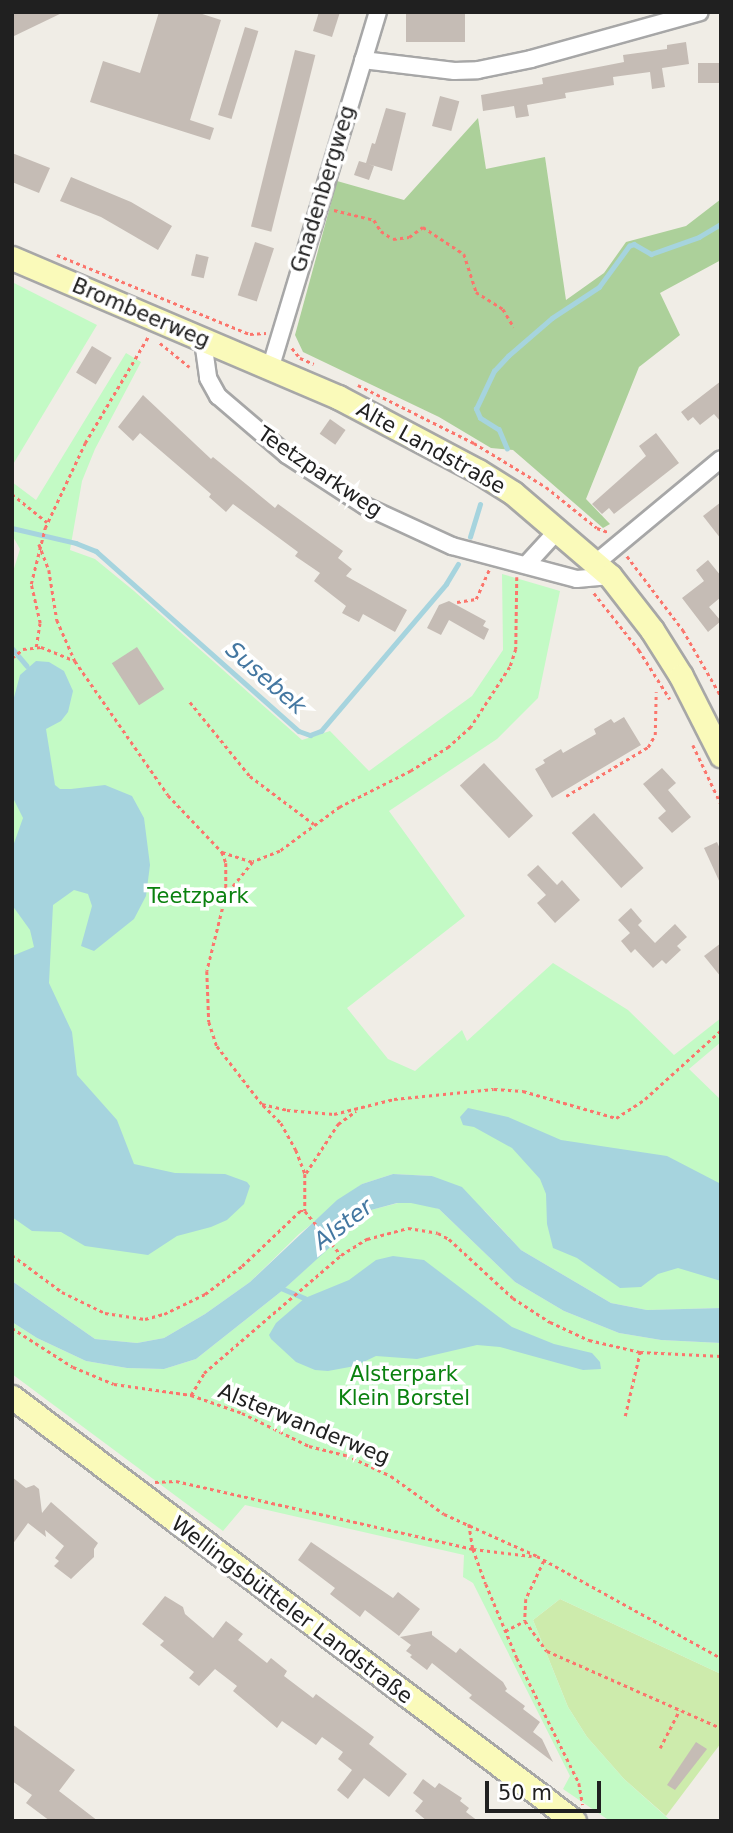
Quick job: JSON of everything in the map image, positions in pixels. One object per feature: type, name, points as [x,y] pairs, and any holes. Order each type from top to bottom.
[{"type":"main road","name":"Brombeerweg","points":[[12,258],[156,318],[203,341],[271,366]]},
{"type":"main road","name":"Alte Landstraße","points":[[271,366],[396,425],[478,471],[513,493],[558,530],[652,630],[681,676],[721,755]]},
{"type":"main road","name":"Wellingsbütteler Landstraße","points":[[12,1397],[138,1494],[579,1814]]},
{"type":"street","name":"Gnadenbergweg","points":[[271,366],[378,12]]},
{"type":"street","points":[[363,60],[454,71],[478,70],[531,59],[700,12]]},
{"type":"street","name":"Teetzparkweg","points":[[203,341],[208,379],[218,397],[257,431],[365,506],[452,546],[577,579],[600,576]]},
{"type":"street","points":[[600,576],[721,460]]},
{"type":"street","points":[[521,565],[558,530]]},
{"type":"path","points":[[320,200],[333,210],[374,220],[381,231],[393,239],[409,237],[423,227],[464,254],[476,292],[503,309],[514,327]]},
{"type":"path","points":[[55,254],[156,318],[250,334],[271,334]]},
{"type":"path","points":[[137,332],[156,318]]},
{"type":"path","points":[[36,647],[40,622],[31,584],[47,522],[68,484],[85,443],[156,318]]},
{"type":"path","points":[[160,343],[208,379]]},
{"type":"path","points":[[12,494],[47,522]]},
{"type":"path","points":[[554,505],[560,497]]},
{"type":"path","points":[[24,516],[32,512]]},
{"type":"path","points":[[40,544],[49,570],[57,620],[75,661],[168,795],[222,852],[226,863],[226,895],[207,971],[209,1022],[226,1062],[281,1123],[305,1174],[305,1211],[341,1255]]},
{"type":"path","points":[[624,551],[683,630],[721,696]]},
{"type":"path","points":[[457,602],[476,599],[492,557]]},
{"type":"path","points":[[226,895],[253,862],[280,851],[340,807],[411,771],[449,747],[471,727],[510,667],[516,649],[521,565]]},
{"type":"path","points":[[600,576],[639,650],[674,707]]},
{"type":"path","points":[[12,658],[23,649],[36,647],[49,649],[75,661]]},
{"type":"path","points":[[566,796],[648,747],[655,734],[656,692]]},
{"type":"path","points":[[190,702],[250,776],[314,824]]},
{"type":"path","points":[[690,739],[721,804]]},
{"type":"path","points":[[222,852],[253,862]]},
{"type":"path","points":[[262,1104],[308,1113],[334,1114],[408,1097],[494,1089],[523,1091],[616,1118],[645,1099],[721,1030]]},
{"type":"path","points":[[305,1174],[338,1124],[359,1109]]},
{"type":"path","points":[[12,1255],[62,1292],[105,1312],[145,1319],[172,1311],[205,1294],[242,1266],[300,1211],[305,1211]]},
{"type":"path","points":[[191,1395],[204,1373],[341,1255],[367,1239],[408,1228],[438,1233],[464,1250],[513,1298],[532,1312],[589,1340],[640,1352],[721,1356]]},
{"type":"path","name":"Alsterwanderweg","points":[[12,1328],[73,1367],[114,1384],[191,1395],[242,1413],[309,1446],[346,1455],[391,1476],[444,1514],[537,1556],[721,1658]]},
{"type":"path","points":[[625,1416],[640,1352]]},
{"type":"path","points":[[138,1494],[156,1481],[176,1481],[473,1549],[537,1556]]},
{"type":"path","points":[[469,1524],[473,1549],[505,1631],[579,1783],[579,1814]]},
{"type":"path","points":[[544,1562],[526,1599],[526,1621],[547,1651],[721,1728]]},
{"type":"path","points":[[505,1631],[526,1621]]},
{"type":"path","points":[[660,1748],[678,1711]]},
{"type":"green space","points":[[478,118],[486,169],[545,157],[566,300],[604,273],[626,242],[686,226],[721,199],[721,260],[660,293],[680,335],[639,367],[586,499],[610,524],[603,528],[513,450],[491,448],[439,417],[303,352],[295,335],[337,181],[404,200]]},
{"type":"green space","points":[[12,282],[97,325],[12,466]]},
{"type":"green space","name":"Teetzpark","points":[[126,353],[141,362],[95,449],[82,481],[70,550],[95,559],[302,740],[330,731],[369,771],[472,696],[503,650],[502,574],[560,591],[538,698],[497,739],[389,811],[465,916],[347,1008],[388,1059],[415,1071],[462,1030],[467,1041],[553,963],[628,1010],[674,1055],[721,1018],[721,1042],[689,1069],[721,1100],[721,1308],[647,1310],[611,1303],[521,1250],[485,1211],[432,1176],[393,1174],[362,1184],[299,1234],[250,1282],[205,1314],[164,1338],[137,1343],[95,1339],[12,1281],[12,575],[20,549],[12,535],[12,482],[36,500]]},
{"type":"green space","name":"Alsterpark Klein Borstel","points":[[398,1203],[421,1203],[439,1209],[515,1282],[564,1311],[619,1333],[661,1340],[721,1343],[721,1674],[560,1599],[533,1620],[568,1707],[587,1737],[624,1779],[671,1821],[610,1821],[563,1789],[570,1776],[473,1583],[463,1577],[464,1555],[245,1505],[223,1531],[12,1374],[12,1322],[37,1338],[86,1361],[127,1368],[164,1369],[196,1359],[283,1290],[359,1219],[371,1210]]},
{"type":"green space","points":[[560,1599],[721,1674],[721,1743],[666,1816],[624,1779],[587,1737],[568,1707],[533,1620]]},
{"type":"water","points":[[36,661],[49,662],[64,671],[73,691],[68,712],[61,721],[46,729],[55,785],[60,789],[71,789],[105,785],[132,796],[144,818],[150,865],[146,896],[134,919],[94,951],[81,946],[92,906],[88,894],[74,890],[53,905],[49,983],[72,1032],[77,1075],[117,1120],[134,1164],[175,1173],[225,1174],[247,1182],[250,1186],[244,1204],[227,1220],[177,1236],[148,1255],[85,1246],[61,1232],[32,1231],[12,1217],[12,956],[34,947],[30,930],[12,905],[12,849],[23,818],[12,796],[12,705],[20,675]]},
{"type":"water","points":[[468,1108],[508,1117],[561,1140],[667,1156],[721,1184],[721,1281],[678,1268],[658,1274],[641,1287],[620,1288],[577,1258],[553,1248],[547,1224],[546,1194],[540,1179],[512,1148],[474,1127],[463,1125],[460,1117]]},
{"type":"water","name":"Alster","points":[[393,1174],[432,1176],[462,1187],[521,1250],[611,1303],[647,1310],[721,1308],[721,1343],[661,1340],[619,1333],[564,1311],[515,1282],[439,1209],[411,1203],[397,1203],[371,1210],[283,1290],[196,1359],[164,1369],[127,1368],[86,1361],[37,1338],[12,1322],[12,1281],[95,1339],[137,1343],[164,1338],[205,1314],[250,1282],[337,1200],[362,1184]]},
{"type":"water","points":[[393,1256],[424,1260],[512,1327],[554,1344],[592,1353],[600,1362],[601,1369],[583,1370],[500,1347],[477,1345],[417,1359],[376,1356],[355,1366],[328,1371],[315,1370],[296,1362],[271,1339],[269,1335],[276,1323],[305,1298],[349,1280],[376,1260]]},
{"type":"building","points":[[12,12],[64,12],[12,37]]},
{"type":"building","points":[[159,12],[196,12],[221,20],[190,120],[214,128],[210,140],[90,102],[103,61],[140,73]]},
{"type":"building","points":[[319,12],[340,12],[332,37],[313,31]]},
{"type":"building","points":[[406,12],[465,12],[465,42],[406,42]]},
{"type":"building","points":[[245,27],[258,31],[231,119],[218,115]]},
{"type":"building","points":[[686,42],[689,64],[662,68],[665,87],[652,89],[650,72],[613,77],[614,85],[565,93],[566,98],[527,105],[529,116],[516,118],[514,106],[483,111],[481,95],[543,84],[542,78],[624,62],[623,55],[667,49],[667,45]]},
{"type":"building","points":[[295,50],[315,55],[271,232],[251,227]]},
{"type":"building","points":[[698,63],[721,63],[721,83],[698,83]]},
{"type":"building","points":[[440,96],[459,101],[451,131],[432,126]]},
{"type":"building","points":[[386,108],[406,113],[392,171],[368,164],[374,166],[369,180],[354,175],[359,161],[366,163]]},
{"type":"building","points":[[12,153],[50,168],[39,193],[12,182]]},
{"type":"building","points":[[71,177],[131,202],[172,226],[158,250],[101,217],[60,201]]},
{"type":"building","points":[[255,242],[274,248],[257,301],[238,295]]},
{"type":"building","points":[[196,254],[209,257],[204,278],[191,275]]},
{"type":"building","points":[[92,346],[112,358],[96,384],[76,373]]},
{"type":"building","points":[[721,381],[721,422],[714,414],[700,425],[693,417],[688,421],[681,412]]},
{"type":"building","points":[[143,395],[211,459],[213,457],[275,508],[278,504],[343,551],[338,558],[352,569],[346,576],[407,610],[395,632],[363,614],[359,622],[342,613],[346,606],[314,581],[320,573],[295,556],[298,552],[233,504],[226,512],[209,497],[211,494],[140,433],[133,441],[118,427]]},
{"type":"building","points":[[330,419],[346,430],[335,445],[320,434]]},
{"type":"building","points":[[656,433],[679,463],[614,514],[609,508],[602,514],[592,504],[646,456],[639,446]]},
{"type":"building","points":[[721,502],[721,539],[703,516]]},
{"type":"building","points":[[708,560],[721,576],[721,597],[709,607],[721,621],[708,632],[682,598],[704,581],[696,570]]},
{"type":"building","points":[[449,601],[486,621],[483,626],[489,629],[484,640],[449,620],[441,635],[427,628],[439,605]]},
{"type":"building","points":[[137,647],[164,689],[139,705],[112,663]]},
{"type":"building","points":[[624,717],[641,745],[552,798],[535,769],[545,763],[543,760],[561,749],[563,753],[596,734],[594,729],[611,719],[614,723]]},
{"type":"building","points":[[484,763],[533,816],[509,838],[460,786]]},
{"type":"building","points":[[662,768],[676,783],[668,790],[691,817],[672,833],[658,818],[666,811],[643,784]]},
{"type":"building","points":[[594,813],[644,868],[621,888],[572,833]]},
{"type":"building","points":[[717,842],[721,851],[721,885],[704,848]]},
{"type":"building","points":[[538,865],[557,885],[562,880],[580,900],[555,923],[537,903],[546,895],[527,875]]},
{"type":"building","points":[[631,908],[642,921],[638,925],[655,943],[675,924],[687,937],[677,946],[681,950],[666,964],[662,960],[653,968],[635,949],[631,953],[621,941],[630,933],[618,920]]},
{"type":"building","points":[[721,943],[721,977],[704,956]]},
{"type":"building","points":[[12,1477],[26,1488],[34,1485],[39,1489],[42,1513],[51,1502],[98,1543],[94,1549],[94,1557],[71,1579],[54,1566],[59,1561],[55,1558],[64,1546],[45,1530],[46,1537],[28,1523],[12,1545]]},
{"type":"building","points":[[311,1542],[393,1598],[398,1592],[420,1609],[399,1636],[365,1610],[360,1617],[330,1594],[335,1588],[298,1560]]},
{"type":"building","points":[[165,1596],[183,1607],[185,1614],[213,1638],[226,1621],[243,1634],[238,1640],[267,1663],[271,1658],[287,1671],[284,1676],[313,1698],[316,1694],[374,1737],[369,1744],[407,1774],[389,1797],[364,1778],[348,1799],[337,1790],[352,1770],[338,1759],[343,1752],[322,1737],[316,1745],[282,1721],[277,1728],[233,1691],[237,1686],[215,1669],[199,1686],[189,1678],[194,1672],[160,1645],[164,1641],[142,1624]]},
{"type":"building","points":[[432,1631],[432,1635],[456,1653],[460,1648],[503,1682],[507,1689],[505,1691],[540,1722],[533,1732],[542,1739],[553,1762],[469,1698],[472,1695],[432,1663],[427,1670],[410,1657],[412,1655],[406,1651],[411,1645],[400,1637]]},
{"type":"building","points":[[12,1724],[75,1770],[59,1791],[98,1821],[50,1821],[26,1803],[32,1795],[12,1781]]},
{"type":"building","points":[[696,1742],[707,1749],[675,1790],[667,1785]]},
{"type":"building","points":[[423,1779],[435,1788],[439,1783],[462,1798],[460,1801],[469,1808],[466,1812],[478,1821],[427,1821],[415,1811],[423,1801],[413,1793]]},
{"type":"waterway","name":"Susebek","points":[[507,449],[499,430],[480,418],[476,409],[494,371],[508,356],[552,318],[599,287],[629,246],[634,244],[651,254],[699,237],[721,224]]},
{"type":"waterway","name":"Susebek","points":[[470,537],[480,504]]},
{"type":"waterway","name":"Susebek","points":[[12,528],[76,543],[96,551],[299,731],[310,735],[321,731],[446,584],[458,564]]},
{"type":"waterway","points":[[12,648],[27,666]]},
{"type":"waterway","points":[[281,1288],[305,1298]]}]
